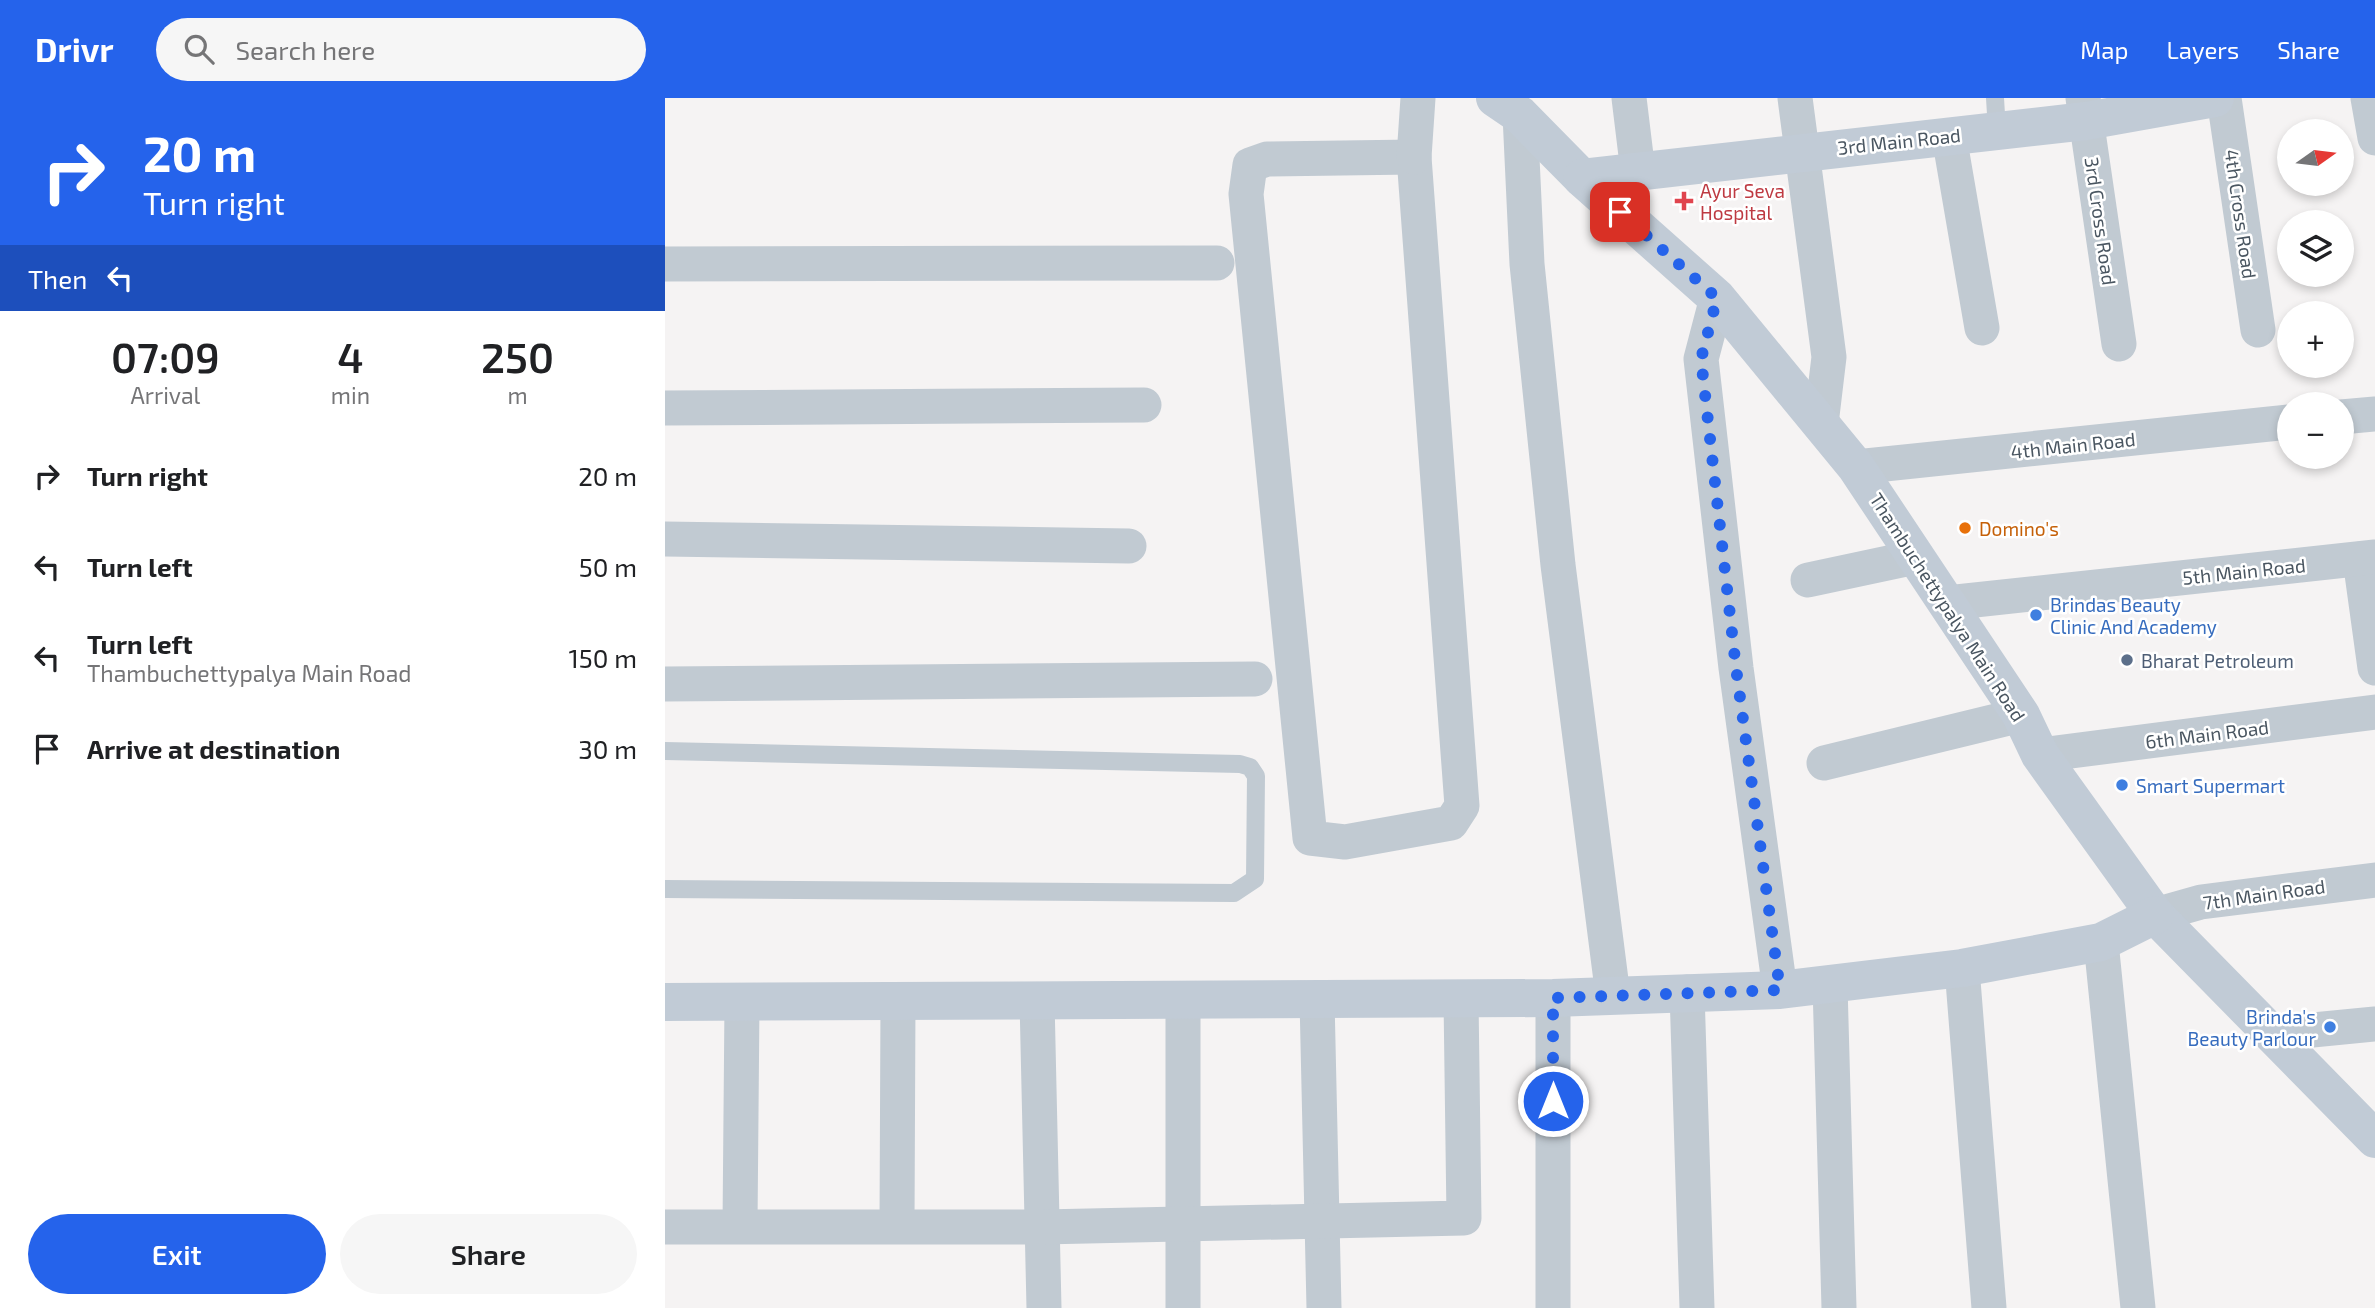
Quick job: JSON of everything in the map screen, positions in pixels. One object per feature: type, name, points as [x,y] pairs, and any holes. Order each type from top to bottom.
[{"type":"street","points":[[1415,157],[1267,159],[1250,165],[1246,194],[1310,838],[1345,842],[1451,823],[1462,806],[1415,157],[1417,98]]},
{"type":"street","points":[[1629,98],[1638,172]]},
{"type":"street","points":[[1794,98],[1829,357],[1821,424]]},
{"type":"street","name":"3rd Main Road","points":[[1582,178],[1949,136],[1996,114],[2215,98]]},
{"type":"street","name":"4th Cross Road","points":[[2224,98],[2258,330]]},
{"type":"street","points":[[2368,98],[2375,138]]},
{"type":"street","points":[[1507,107],[1527,264],[1557,565],[1613,996]]},
{"type":"street","name":"Thambuchettypalya Main Road","points":[[1507,107],[1717,298],[1856,467],[2021,715],[2039,755],[2155,915],[2375,1139]]},
{"type":"street","name":"3rd Cross Road","points":[[2085,109],[2119,344]]},
{"type":"street","points":[[1949,136],[1982,328]]},
{"type":"street","points":[[665,264],[1217,263]]},
{"type":"street","points":[[1717,298],[1701,359],[1736,668],[1780,990]]},
{"type":"street","points":[[665,408],[1145,405]]},
{"type":"street","points":[[2354,416],[2375,414]]},
{"type":"street","name":"4th Main Road","points":[[1856,467],[2277,423]]},
{"type":"street","points":[[665,540],[1129,546]]},
{"type":"street","points":[[1808,580],[1916,557]]},
{"type":"street","points":[[2367,558],[2375,668]]},
{"type":"street","name":"5th Main Road","points":[[1947,603],[2367,558]]},
{"type":"street","points":[[665,684],[1255,679]]},
{"type":"street","name":"6th Main Road","points":[[2039,755],[2375,712]]},
{"type":"street","points":[[1824,763],[2021,715]]},
{"type":"street","name":"7th Main Road","points":[[2155,915],[2201,902],[2375,880]]},
{"type":"street","points":[[665,1002],[1461,999],[1780,990],[1962,968],[2101,942],[2155,915]]},
{"type":"street","points":[[2101,942],[2138,1308]]},
{"type":"street","points":[[1962,968],[1989,1308]]},
{"type":"street","points":[[1830,985],[1839,1308]]},
{"type":"street","points":[[1687,992],[1697,1308]]},
{"type":"street","points":[[1553,998],[1553,1308]]},
{"type":"street","points":[[1183,999],[1183,1308]]},
{"type":"street","points":[[1317,999],[1324,1308]]},
{"type":"street","points":[[665,1227],[1042,1227],[1464,1218],[1461,999]]},
{"type":"street","points":[[1037,1000],[1044,1308]]},
{"type":"street","points":[[897,1225],[898,1001]]},
{"type":"street","points":[[740,1226],[742,1002]]},
{"type":"street","points":[[2272,1034],[2375,1024]]},
{"type":"lane","points":[[665,751],[1240,764],[1250,767],[1256,776],[1255,879],[1234,892],[665,889]]},
{"type":"place","name":"Ayur Seva Hospital","points":[[1684,201]]},
{"type":"place","name":"Domino's","points":[[1965,528]]},
{"type":"place","name":"Brindas Beauty Clinic And Academy","points":[[2036,615]]},
{"type":"place","name":"Bharat Petroleum","points":[[2127,660]]},
{"type":"place","name":"Smart Supermart","points":[[2122,785]]},
{"type":"place","name":"Brinda's Beauty Parlour","points":[[2330,1027]]},
{"type":"route","points":[[1553,1101],[1553,998],[1780,990],[1736,668],[1701,359],[1717,298],[1620,212]]}]
